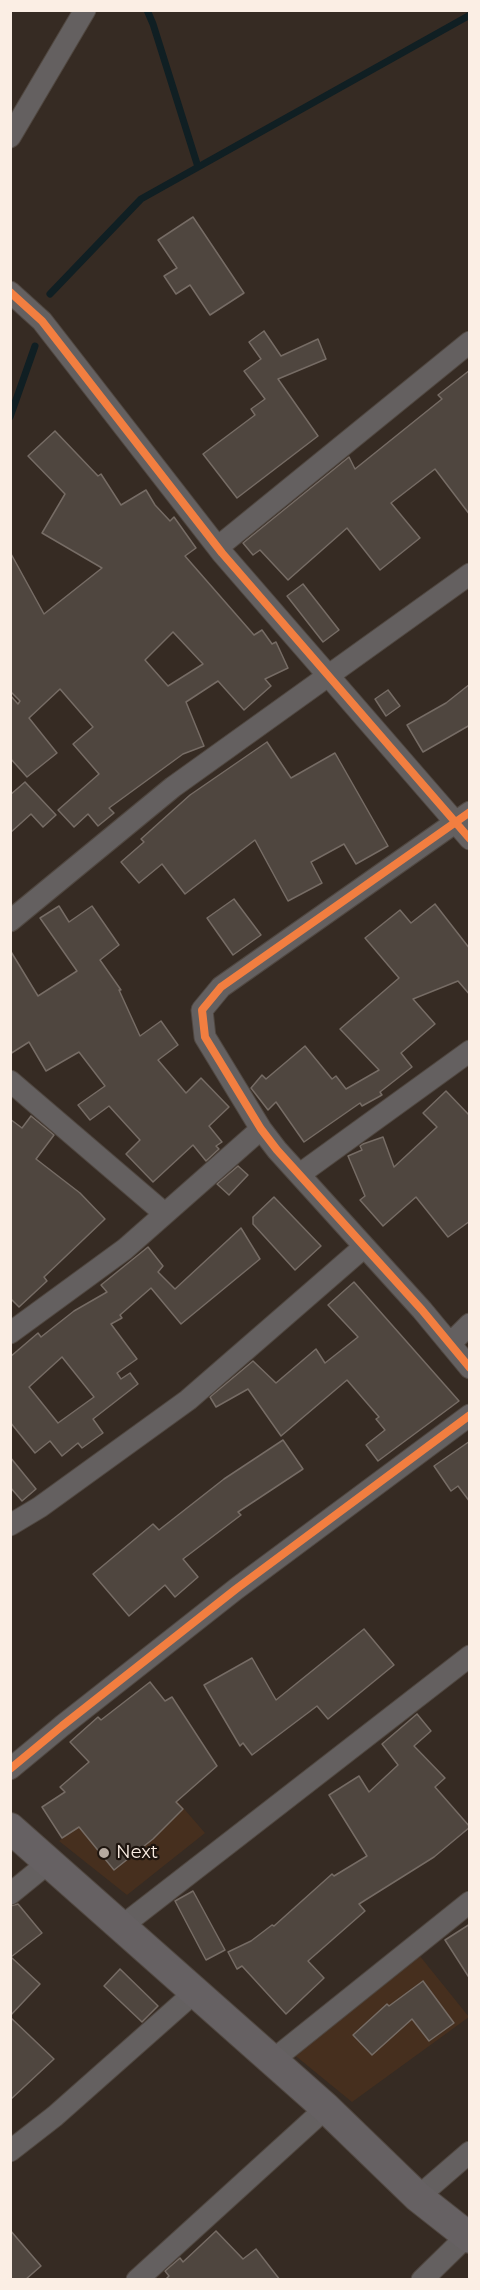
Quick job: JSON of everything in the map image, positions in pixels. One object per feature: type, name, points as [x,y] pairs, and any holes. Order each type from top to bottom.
[{"type":"main road","points":[[10,1828],[273,2060],[418,2197],[469,2237]]},
{"type":"street","points":[[10,137],[86,10]]},
{"type":"street","points":[[10,292],[42,321],[218,547],[329,677],[465,825],[221,987],[202,1010],[205,1037],[261,1129],[422,1310],[470,1368]]},
{"type":"street","points":[[218,547],[470,342]]},
{"type":"street","points":[[10,921],[173,787],[470,574]]},
{"type":"street","points":[[300,1174],[470,1051]]},
{"type":"street","points":[[11,1082],[164,1212]]},
{"type":"street","points":[[10,1334],[125,1249],[164,1212],[261,1129]]},
{"type":"street","points":[[10,1525],[40,1507],[188,1400],[364,1247]]},
{"type":"street","points":[[450,1344],[470,1324]]},
{"type":"street","points":[[10,1769],[236,1589],[470,1415]]},
{"type":"street","points":[[122,1926],[470,1656]]},
{"type":"street","points":[[10,1894],[48,1863]]},
{"type":"street","points":[[273,2060],[470,1902]]},
{"type":"street","points":[[10,2151],[63,2109],[195,1992]]},
{"type":"street","points":[[137,2280],[326,2108]]},
{"type":"street","points":[[418,2197],[470,2152]]},
{"type":"street","points":[[422,2280],[469,2237]]},
{"type":"shaded area","points":[[146,1765],[205,1833],[127,1895],[59,1841]]},
{"type":"shaded area","points":[[415,1950],[469,2017],[352,2102],[292,2053]]},
{"type":"building","points":[[193,217],[244,293],[210,315],[190,285],[176,294],[164,276],[177,268],[158,240]]},
{"type":"building","points":[[264,331],[281,356],[318,339],[326,359],[278,379],[318,436],[237,498],[203,454],[255,415],[251,409],[265,399],[244,371],[261,359],[249,342]]},
{"type":"building","points":[[470,370],[470,515],[435,469],[391,503],[420,538],[380,570],[347,528],[288,580],[260,550],[253,555],[243,543],[349,457],[355,469],[442,399],[438,395]]},
{"type":"building","points":[[55,431],[98,476],[101,474],[121,505],[146,490],[155,505],[170,521],[174,517],[196,548],[185,556],[254,635],[262,630],[272,644],[276,642],[288,668],[265,679],[271,686],[244,710],[218,681],[186,702],[204,746],[183,754],[109,808],[114,813],[98,826],[88,814],[74,827],[58,810],[99,774],[73,744],[93,727],[60,689],[29,718],[57,753],[27,777],[10,758],[10,695],[18,704],[20,701],[10,691],[10,552],[44,614],[102,568],[42,533],[65,494],[28,456]],"holes":[[[173,632],[203,664],[168,686],[145,660]]]},
{"type":"building","points":[[303,584],[339,630],[323,642],[287,596]]},
{"type":"building","points":[[470,684],[470,725],[423,752],[407,725],[446,703]]},
{"type":"building","points":[[388,690],[400,706],[386,716],[375,699]]},
{"type":"building","points":[[267,742],[291,778],[335,753],[388,846],[356,864],[344,844],[311,862],[322,883],[288,901],[255,840],[185,894],[162,864],[139,883],[121,862],[144,842],[141,839],[190,795]]},
{"type":"building","points":[[25,782],[56,815],[43,827],[31,814],[10,833],[10,795]]},
{"type":"building","points":[[234,899],[261,935],[233,955],[207,918]]},
{"type":"building","points":[[435,904],[470,949],[470,995],[458,981],[413,999],[435,1024],[401,1053],[412,1067],[380,1092],[382,1095],[362,1106],[360,1103],[304,1142],[276,1102],[268,1110],[251,1088],[262,1075],[266,1079],[305,1046],[332,1079],[336,1076],[346,1089],[379,1070],[340,1029],[399,978],[365,938],[400,910],[411,923]]},
{"type":"building","points":[[59,906],[69,922],[92,906],[119,945],[100,960],[121,990],[119,990],[140,1036],[161,1021],[178,1045],[158,1060],[186,1093],[201,1078],[229,1107],[209,1126],[222,1142],[216,1146],[219,1149],[206,1161],[193,1145],[153,1182],[126,1154],[140,1140],[109,1106],[90,1120],[78,1105],[105,1086],[79,1052],[46,1071],[29,1042],[10,1054],[10,950],[38,996],[77,971],[40,918]]},
{"type":"building","points":[[446,1091],[470,1116],[470,1221],[448,1237],[416,1197],[383,1226],[360,1200],[365,1196],[348,1156],[362,1150],[360,1146],[363,1144],[383,1137],[394,1167],[437,1127],[423,1113]]},
{"type":"building","points":[[31,1116],[54,1135],[36,1159],[80,1193],[105,1219],[44,1277],[47,1281],[19,1307],[10,1298],[10,1119],[22,1128]]},
{"type":"building","points":[[238,1166],[248,1175],[229,1195],[217,1184]]},
{"type":"building","points":[[274,1197],[321,1246],[295,1270],[253,1224],[253,1217]]},
{"type":"building","points":[[241,1228],[260,1259],[181,1324],[151,1288],[120,1315],[122,1318],[111,1324],[137,1359],[117,1373],[121,1379],[130,1373],[138,1384],[93,1419],[103,1433],[82,1448],[78,1443],[62,1456],[50,1441],[35,1453],[10,1422],[10,1357],[38,1333],[41,1337],[74,1311],[107,1292],[101,1285],[148,1247],[163,1266],[158,1272],[175,1289]],"holes":[[[62,1357],[94,1397],[58,1423],[29,1387]]]},
{"type":"building","points":[[354,1282],[459,1401],[378,1461],[366,1445],[385,1430],[376,1419],[379,1417],[347,1380],[281,1436],[248,1389],[216,1407],[210,1397],[253,1361],[276,1383],[316,1349],[325,1363],[358,1337],[328,1305]]},
{"type":"building","points":[[283,1440],[303,1469],[238,1512],[241,1515],[183,1559],[198,1577],[175,1597],[165,1585],[129,1616],[93,1574],[153,1524],[159,1530],[224,1479]]},
{"type":"building","points":[[470,1441],[470,1502],[458,1486],[451,1491],[434,1466]]},
{"type":"building","points":[[10,1457],[36,1489],[22,1501],[10,1487]]},
{"type":"building","points":[[364,1629],[394,1665],[328,1719],[317,1706],[252,1755],[243,1743],[240,1746],[204,1685],[252,1658],[276,1700]]},
{"type":"building","points":[[150,1682],[165,1701],[172,1697],[217,1766],[176,1802],[183,1809],[153,1839],[114,1870],[79,1827],[62,1838],[42,1807],[65,1792],[60,1787],[89,1762],[70,1742],[98,1717],[101,1720]]},
{"type":"building","points":[[417,1714],[431,1731],[414,1746],[445,1778],[435,1787],[470,1827],[434,1857],[359,1904],[365,1911],[308,1961],[324,1978],[286,2014],[242,1966],[237,1969],[228,1952],[251,1941],[272,1925],[274,1926],[332,1874],[334,1876],[367,1856],[329,1795],[359,1776],[369,1792],[398,1765],[382,1744]]},
{"type":"building","points":[[193,1891],[225,1950],[206,1960],[175,1901]]},
{"type":"building","points":[[18,1904],[42,1933],[11,1957],[40,1984],[10,2016],[10,1906]]},
{"type":"building","points":[[470,1924],[470,1979],[445,1940]]},
{"type":"building","points":[[120,1969],[158,2006],[142,2022],[104,1986]]},
{"type":"building","points":[[423,1981],[454,2023],[429,2041],[412,2019],[372,2055],[353,2035],[387,2004],[389,2006]]},
{"type":"building","points":[[10,2017],[54,2059],[10,2100]]},
{"type":"building","points":[[10,2230],[41,2266],[25,2280],[10,2280]]},
{"type":"building","points":[[216,2231],[243,2259],[256,2249],[280,2280],[165,2280],[169,2276],[165,2271],[180,2258],[183,2262]]},
{"type":"waterway","points":[[147,10],[198,167]]},
{"type":"waterway","points":[[50,294],[141,199],[470,15]]},
{"type":"waterway","points":[[10,417],[35,346]]},
{"type":"cycle path","points":[[10,292],[42,321],[222,553],[470,839]]},
{"type":"cycle path","points":[[470,812],[221,987],[202,1010],[205,1037],[261,1129],[277,1150],[422,1310],[470,1368]]},
{"type":"cycle path","points":[[10,1769],[236,1589],[470,1415]]},
{"type":"place","name":"Next","points":[[104,1853]]}]
